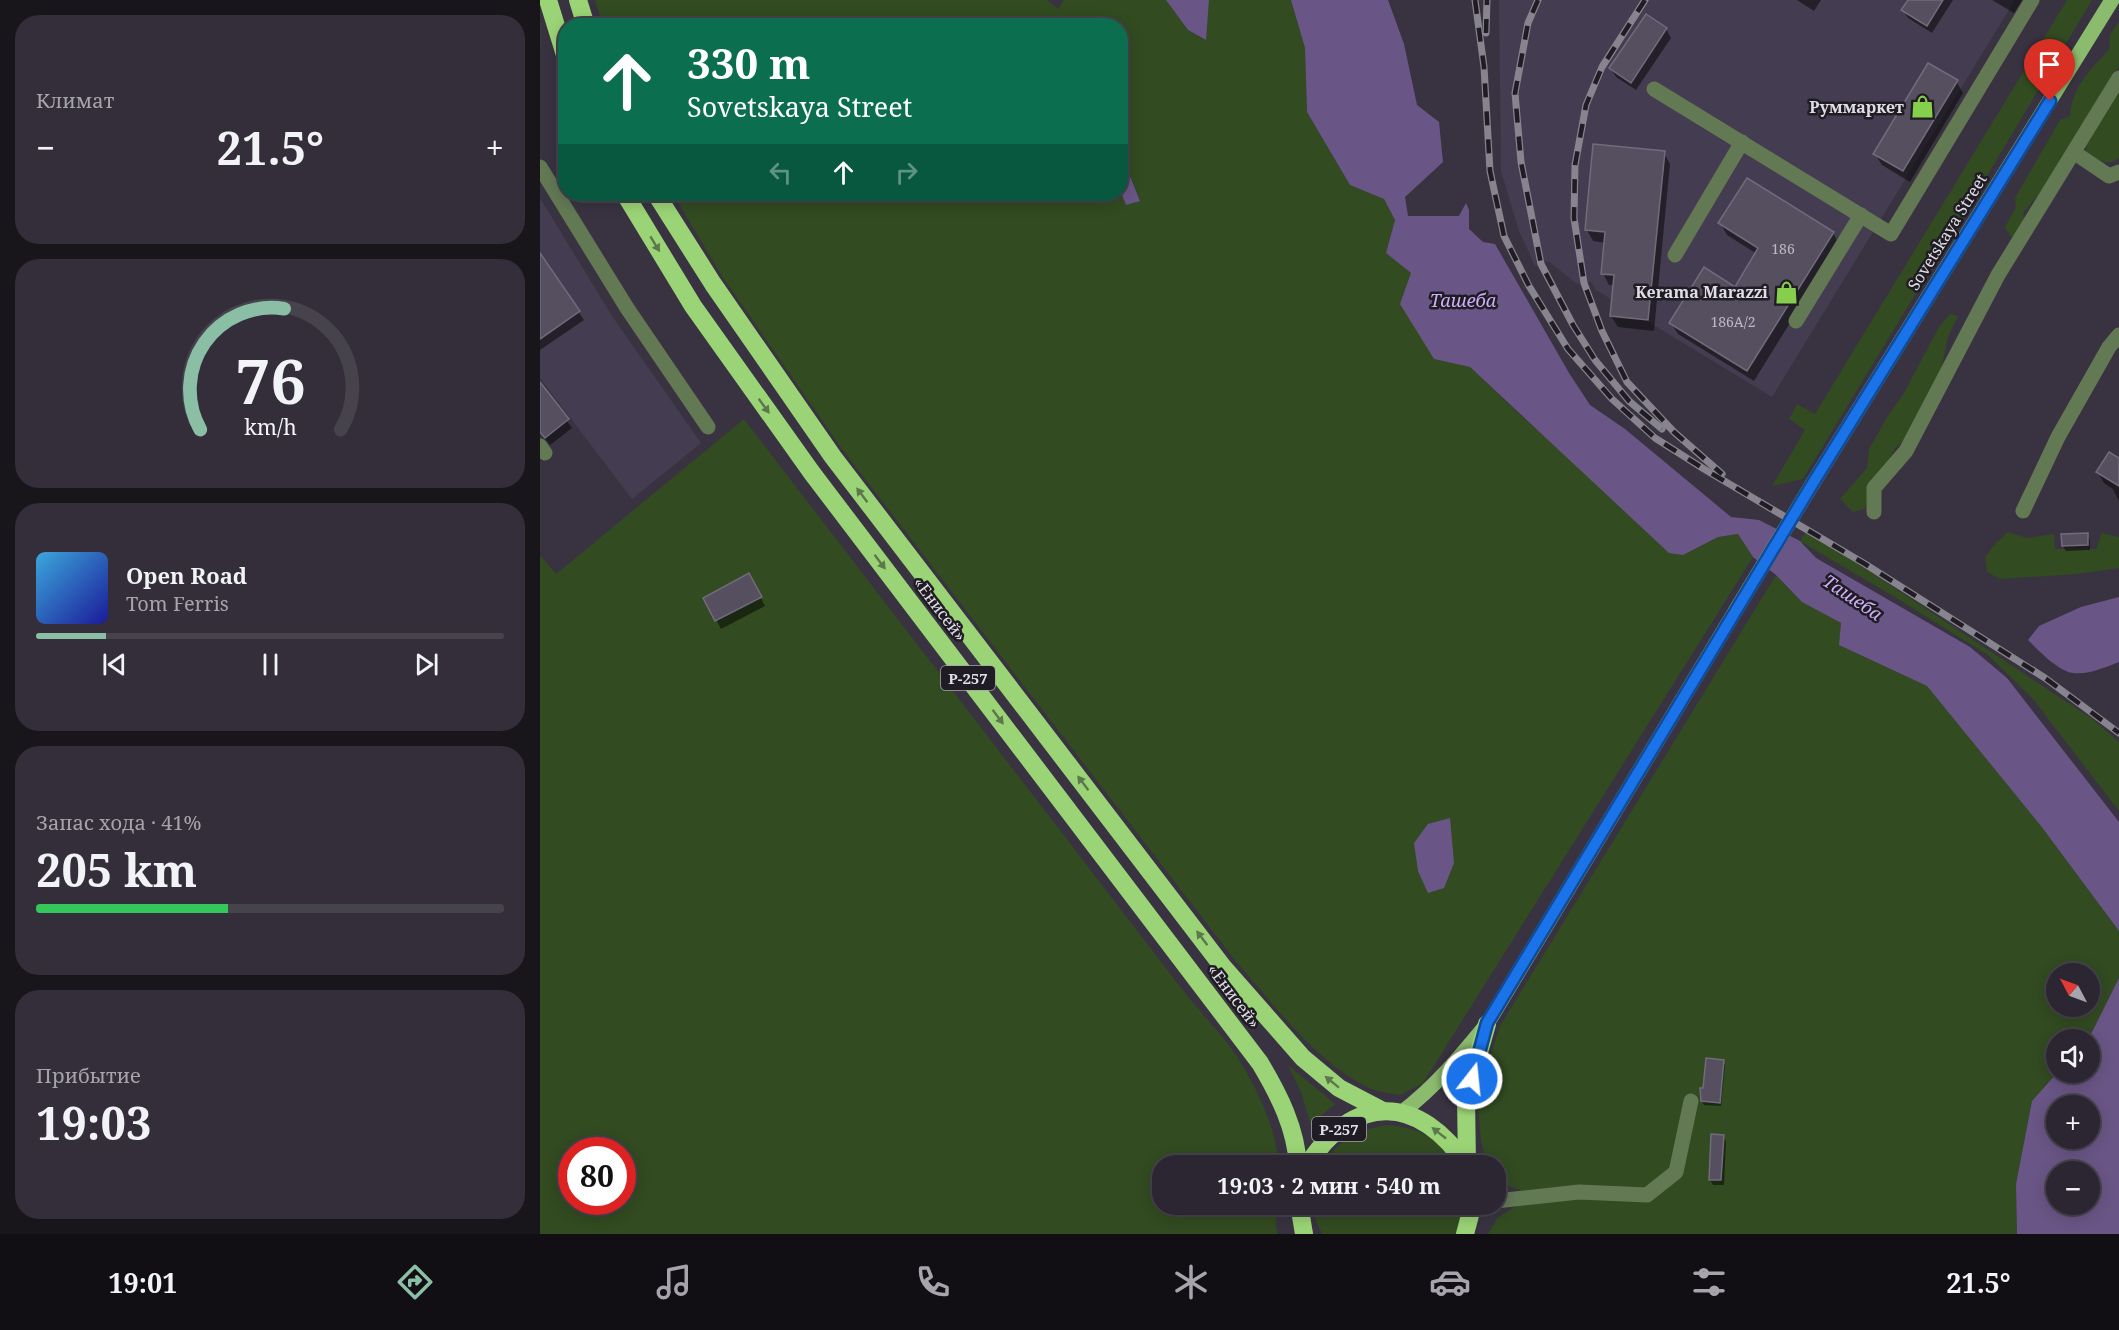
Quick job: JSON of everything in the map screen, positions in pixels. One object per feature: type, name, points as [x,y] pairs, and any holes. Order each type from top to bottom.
[{"type":"highway","points":[[548,0],[558,32]]},
{"type":"highway","points":[[578,0],[584,18]]},
{"type":"highway","name":"«Енисей»","points":[[629,201],[693,306],[812,473],[1260,1063],[1284,1106],[1292,1127],[1297,1155]]},
{"type":"highway","name":"«Енисей»","points":[[660,201],[713,284],[833,457],[1223,967],[1303,1058],[1339,1088],[1392,1112],[1421,1120],[1443,1135],[1460,1155]]},
{"type":"highway","points":[[1467,1155],[1466,1098],[1487,1023]]},
{"type":"highway","name":"Р-257","points":[[1316,1155],[1324,1143],[1345,1123],[1363,1115],[1392,1112]]},
{"type":"highway","points":[[1301,1215],[1303,1233]]},
{"type":"highway","points":[[1465,1234],[1470,1215]]},
{"type":"main road","name":"Sovetskaya Street","points":[[1392,1112],[1424,1096],[1487,1023],[1813,483],[2112,0]]},
{"type":"lane","points":[[1654,89],[1891,234],[2032,0]]},
{"type":"lane","points":[[1874,512],[1874,488],[1906,451],[1998,275],[2119,78]]},
{"type":"lane","points":[[1675,255],[1742,142]]},
{"type":"lane","points":[[2075,153],[2109,176],[2119,172]]},
{"type":"lane","points":[[540,166],[558,195]]},
{"type":"lane","points":[[561,201],[627,308],[708,428]]},
{"type":"lane","points":[[1796,321],[1861,215]]},
{"type":"lane","points":[[2023,511],[2058,436],[2109,347],[2119,335]]},
{"type":"lane","points":[[1506,1200],[1579,1192],[1647,1194],[1676,1172],[1691,1101]]},
{"type":"shaded area","points":[[1499,0],[2015,0],[1772,397],[1596,290],[1591,282],[1577,284],[1548,261],[1535,266],[1519,231],[1501,171]]},
{"type":"shaded area","points":[[540,198],[612,316],[701,443],[632,499],[540,378]]},
{"type":"green space","points":[[595,0],[1047,0],[1058,9],[1064,0],[1166,0],[1188,30],[1205,40],[1209,0],[1291,0],[1305,48],[1307,112],[1350,185],[1384,199],[1395,220],[1386,253],[1411,273],[1434,359],[1470,367],[1529,423],[1683,555],[1718,537],[1738,534],[1753,557],[1423,1083],[1400,1095],[1369,1088],[1349,1077],[1296,1030],[1234,959],[842,449],[722,276],[677,201],[1124,201],[1126,205],[1140,200],[1128,169],[1128,18],[601,18]]},
{"type":"green space","points":[[2067,0],[2092,0],[1803,479],[1772,486],[1805,430],[1789,419],[1797,404],[1815,414]]},
{"type":"green space","points":[[2119,22],[2119,66],[2053,177],[2023,213],[2025,223],[2021,233],[2011,237],[2005,227],[2016,207],[2015,198],[2060,120],[2070,116],[2078,88],[2109,50],[2110,34]]},
{"type":"green space","points":[[2119,88],[2119,158],[2106,162],[2086,151],[2088,137]]},
{"type":"green space","points":[[1950,314],[1958,316],[1948,337],[1938,384],[1910,436],[1895,448],[1864,509],[1853,512],[1840,499],[1867,468],[1869,449],[1904,393],[1939,327]]},
{"type":"green space","points":[[744,419],[1185,993],[1226,1041],[1252,1082],[1270,1124],[1277,1155],[1152,1155],[1152,1215],[1277,1215],[1278,1234],[540,1234],[540,555],[556,574]]},
{"type":"green space","points":[[1807,530],[2091,718],[2119,742],[2119,811],[2033,699],[1988,655],[1800,541]]},
{"type":"green space","points":[[2008,532],[2027,538],[2054,534],[2055,549],[2096,549],[2102,533],[2119,537],[2119,568],[2077,574],[2000,579],[1987,572],[1985,557]]},
{"type":"green space","points":[[1776,575],[1802,602],[1841,623],[1839,645],[1927,686],[2041,826],[2119,931],[2119,978],[2100,1016],[2100,963],[2046,963],[2046,1017],[2100,1017],[2094,1029],[2046,1029],[2046,1083],[2048,1083],[2032,1101],[2016,1184],[2017,1234],[1488,1234],[1498,1217],[1506,1215],[1506,1212],[1535,1195],[1506,1184],[1506,1155],[1485,1155],[1481,1141],[1477,1096],[1500,1026]]},
{"type":"green space","points":[[1288,1065],[1335,1104],[1311,1126],[1301,1092]]},
{"type":"green space","points":[[1388,1125],[1411,1129],[1428,1136],[1447,1155],[1330,1155],[1350,1137],[1368,1129]]},
{"type":"green space","points":[[1315,1215],[1462,1215],[1456,1234],[1322,1234]]},
{"type":"water","points":[[1166,0],[1209,0],[1206,40],[1188,30]]},
{"type":"water","name":"Ташеба","points":[[1291,0],[1388,0],[1404,44],[1417,105],[1439,122],[1443,162],[1405,197],[1408,216],[1459,216],[1466,203],[1469,210],[1469,229],[1483,242],[1495,244],[1569,373],[1590,405],[1625,429],[1731,517],[1759,520],[1800,541],[1816,558],[1970,647],[2007,678],[2119,822],[2119,931],[2041,826],[1927,686],[1839,645],[1841,623],[1802,602],[1776,575],[1753,557],[1738,534],[1718,537],[1683,555],[1669,553],[1470,367],[1434,359],[1400,304],[1411,273],[1386,253],[1395,220],[1384,199],[1350,185],[1307,112],[1305,48]]},
{"type":"water","points":[[1128,171],[1140,201],[1126,205],[1124,201],[1128,201]]},
{"type":"water","points":[[2119,597],[2119,662],[2091,672],[2073,673],[2055,665],[2028,640],[2039,626],[2081,607]]},
{"type":"water","points":[[1450,818],[1454,863],[1444,888],[1428,893],[1418,871],[1414,843],[1428,824]]},
{"type":"water","points":[[2119,978],[2119,1234],[2017,1234],[2016,1184],[2032,1101],[2048,1083],[2100,1083],[2100,1029],[2094,1029]]},
{"type":"building","points":[[1908,0],[1943,0],[1927,26],[1901,10]]},
{"type":"building","points":[[1646,14],[1667,28],[1631,83],[1609,68]]},
{"type":"building","points":[[1928,63],[1958,80],[1903,171],[1873,154]]},
{"type":"building","points":[[1593,144],[1665,151],[1648,320],[1610,316],[1614,275],[1601,274],[1605,232],[1585,230]]},
{"type":"building","points":[[1747,178],[1834,232],[1747,371],[1669,323],[1704,267],[1735,287],[1758,248],[1718,223]]},
{"type":"building","points":[[540,253],[580,311],[540,339]]},
{"type":"building","points":[[540,382],[569,419],[545,438],[540,432]]},
{"type":"building","points":[[2109,452],[2119,458],[2119,486],[2096,472]]},
{"type":"building","points":[[2088,533],[2088,545],[2062,546],[2061,534]]},
{"type":"building","points":[[749,573],[762,597],[715,621],[703,598]]},
{"type":"building","points":[[1706,1058],[1724,1060],[1720,1103],[1701,1101],[1700,1088],[1703,1088]]},
{"type":"building","points":[[1711,1134],[1724,1135],[1721,1180],[1709,1180]]},
{"type":"railway","points":[[1475,0],[1484,67],[1490,171],[1504,236],[1529,286],[1568,349],[1612,399],[1655,438],[1865,564],[2045,678],[2119,733]]},
{"type":"railway","points":[[1486,33],[1487,0]]},
{"type":"railway","points":[[1538,0],[1528,23],[1515,93],[1521,162],[1541,264],[1573,325],[1595,360],[1629,401],[1662,429]]},
{"type":"railway","points":[[1645,0],[1602,67],[1586,105],[1575,165],[1574,218],[1584,283],[1602,331],[1627,382],[1674,432],[1722,474]]},
{"type":"place","name":"Руммаркет","points":[[1922,107]]},
{"type":"place","name":"Kerama Marazzi","points":[[1786,292]]},
{"type":"route","points":[[1472,1079],[1487,1023],[1813,483],[2050,101]]}]
